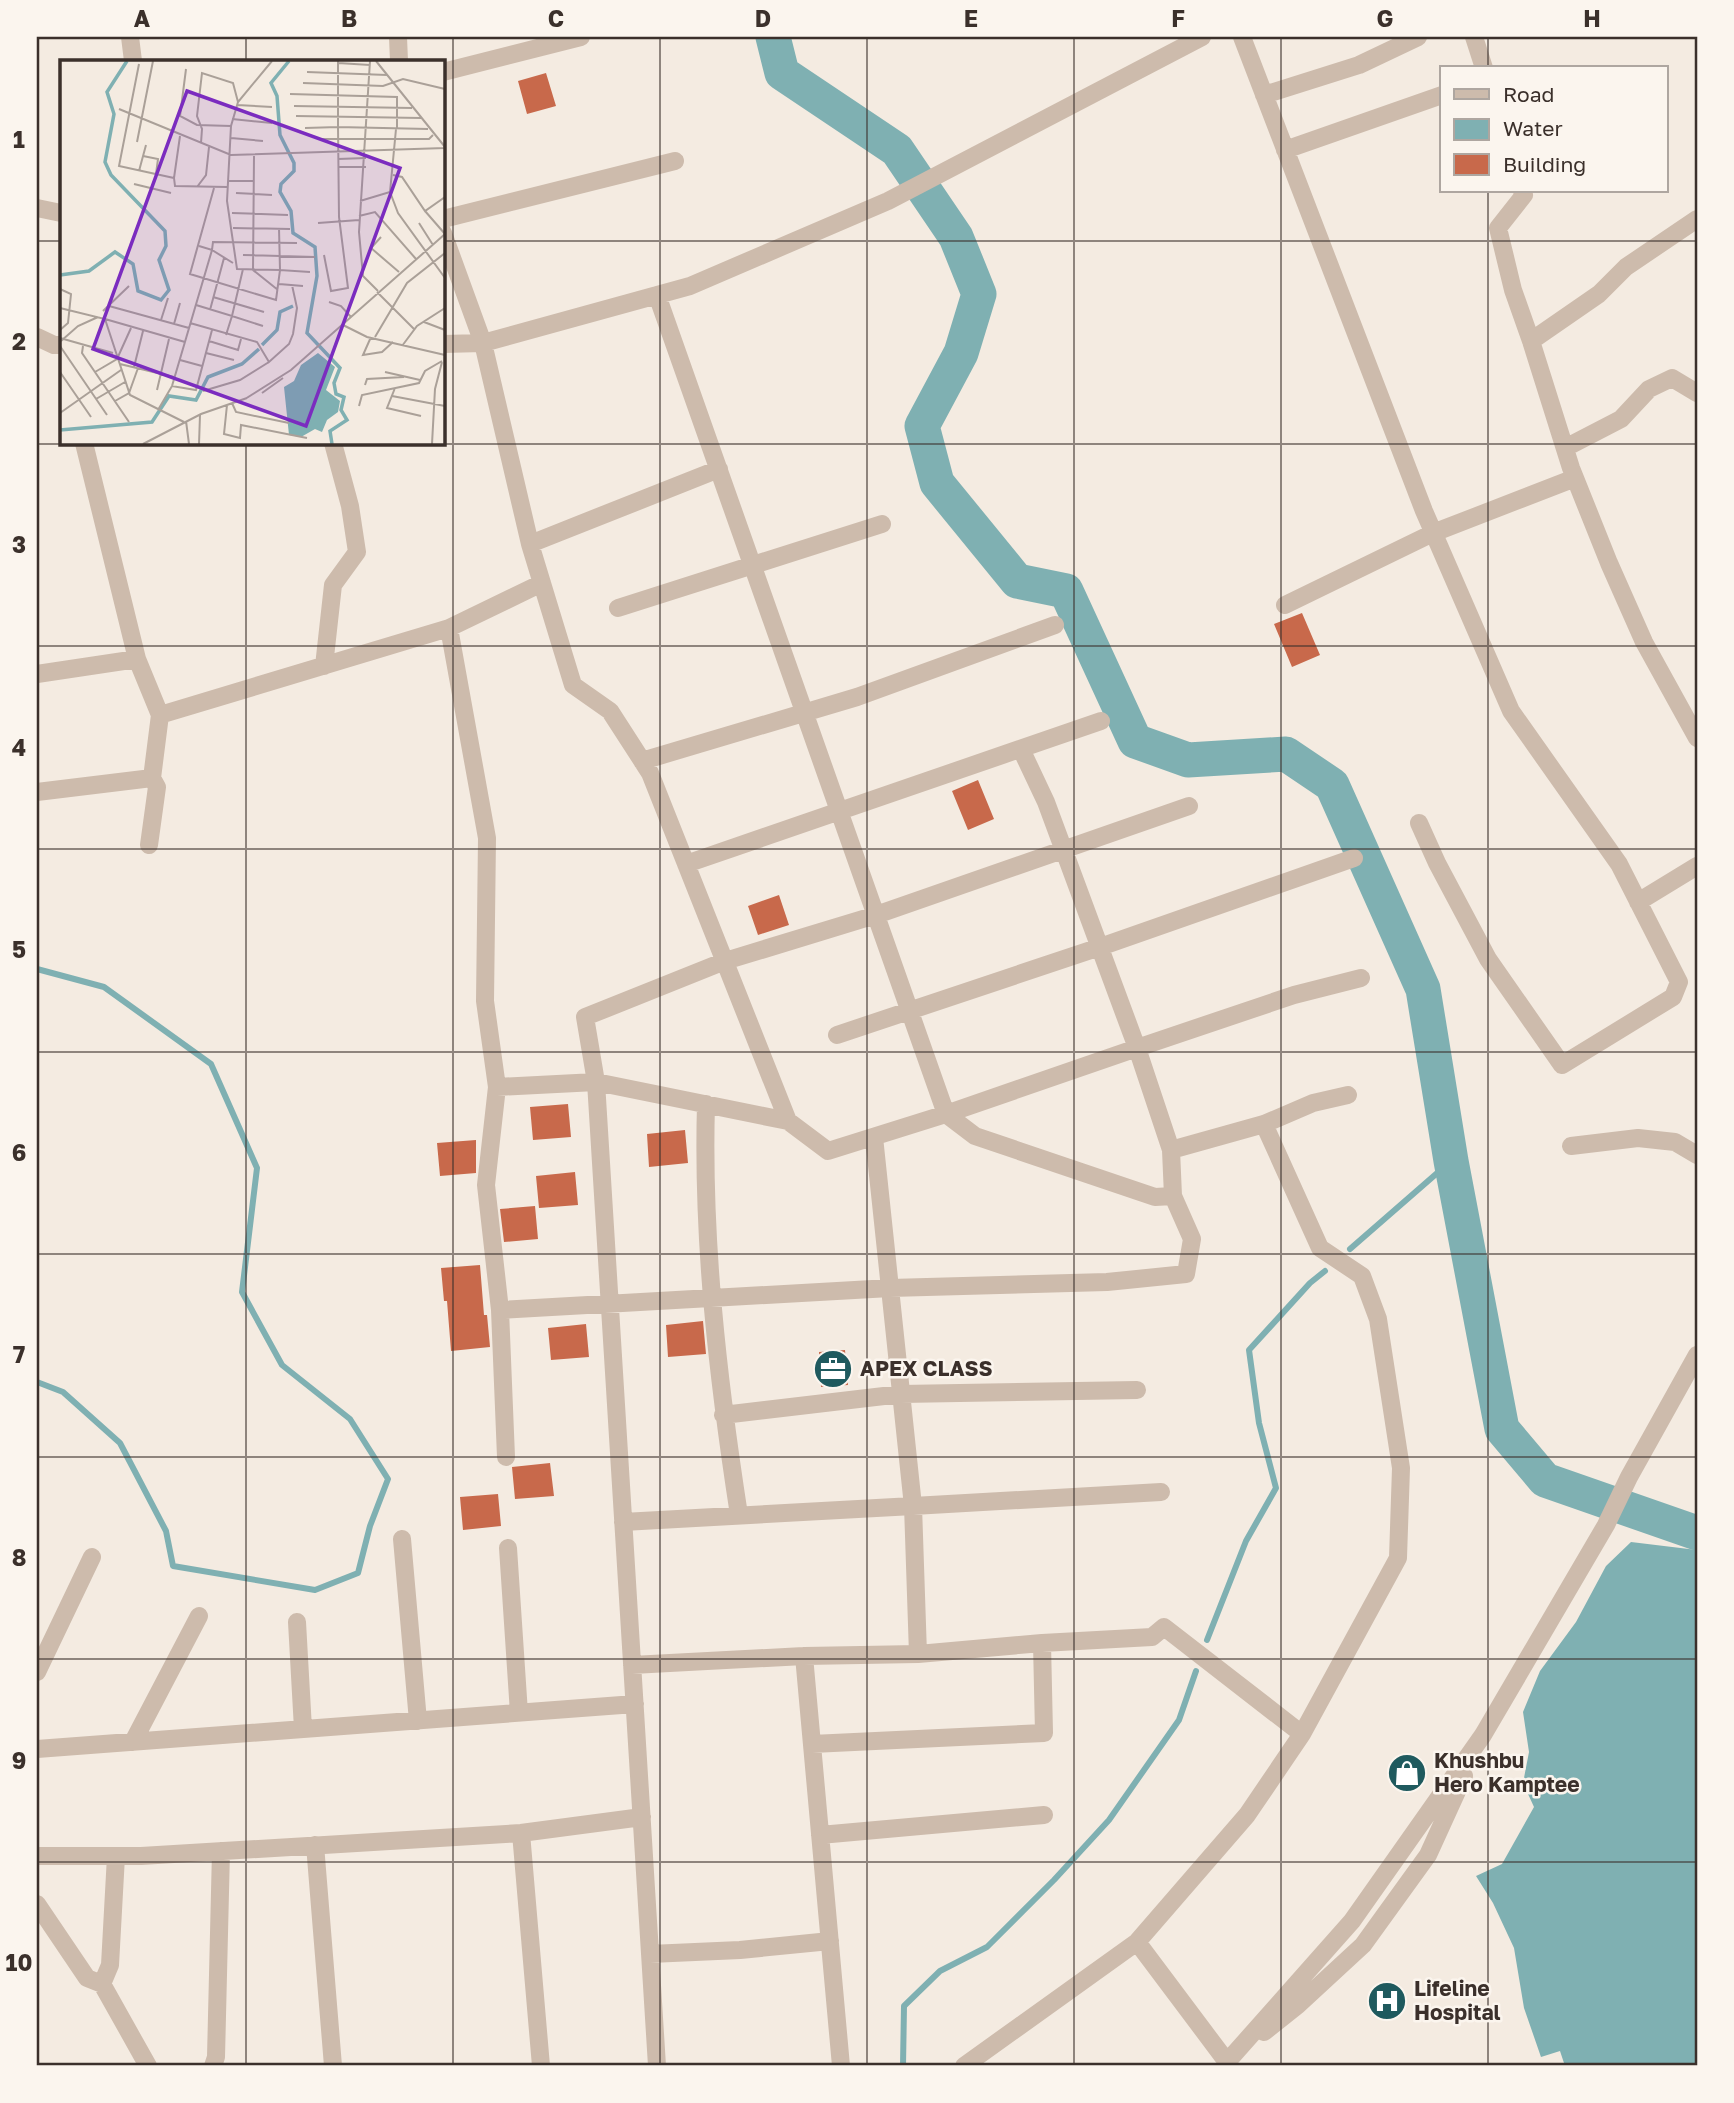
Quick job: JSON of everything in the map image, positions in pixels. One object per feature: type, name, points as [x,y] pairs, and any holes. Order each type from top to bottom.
[{"type":"street","points":[[130,37],[134,60]]},
{"type":"street","points":[[398,37],[399,60]]},
{"type":"street","points":[[444,72],[581,37]]},
{"type":"street","points":[[444,344],[483,343],[690,286],[888,201],[1202,37]]},
{"type":"street","points":[[1242,37],[1433,533],[1511,711],[1619,864],[1679,982],[1673,997],[1562,1065],[1488,959],[1419,823]]},
{"type":"street","points":[[1264,95],[1359,65],[1418,37]]},
{"type":"street","points":[[1474,37],[1483,66]]},
{"type":"street","points":[[1285,150],[1440,96]]},
{"type":"street","points":[[444,219],[675,161]]},
{"type":"street","points":[[1522,192],[1524,195],[1498,228],[1513,290],[1575,478],[1609,563],[1644,642],[1697,738]]},
{"type":"street","points":[[37,208],[60,213]]},
{"type":"street","points":[[1531,341],[1600,294],[1626,267],[1697,219]]},
{"type":"street","points":[[444,236],[483,343],[530,544],[573,685],[610,711],[650,773],[788,1121]]},
{"type":"street","points":[[657,295],[946,1114],[975,1136],[1155,1197],[1173,1196]]},
{"type":"street","points":[[37,337],[60,345]]},
{"type":"street","points":[[1565,448],[1621,419],[1649,389],[1672,378],[1697,393]]},
{"type":"street","points":[[85,444],[137,659],[160,715],[152,778],[157,787],[149,845]]},
{"type":"street","points":[[324,666],[333,586],[357,552],[350,506],[333,444]]},
{"type":"street","points":[[530,544],[719,469]]},
{"type":"street","points":[[1285,605],[1433,533],[1575,478]]},
{"type":"street","points":[[618,608],[882,524]]},
{"type":"street","points":[[160,715],[449,628],[542,583]]},
{"type":"street","points":[[642,761],[857,697],[1055,625]]},
{"type":"street","points":[[449,628],[487,838],[485,1001],[497,1087],[486,1185],[500,1310],[506,1457]]},
{"type":"street","points":[[37,674],[137,659]]},
{"type":"street","points":[[686,864],[1101,721]]},
{"type":"street","points":[[500,1310],[890,1288],[1107,1282],[1186,1274],[1192,1239],[1173,1196],[1171,1150],[1137,1048],[1046,802],[1021,749]]},
{"type":"street","points":[[37,792],[152,778]]},
{"type":"street","points":[[657,2066],[596,1082],[586,1017],[724,961],[876,915],[1189,806]]},
{"type":"street","points":[[837,1035],[1354,858]]},
{"type":"street","points":[[1638,902],[1697,866]]},
{"type":"street","points":[[497,1087],[596,1082],[788,1121],[828,1151],[946,1114],[1294,995],[1361,978]]},
{"type":"street","points":[[1171,1150],[1264,1124],[1313,1103],[1348,1095]]},
{"type":"street","points":[[706,1104],[704,1175],[713,1299],[723,1415],[739,1515]]},
{"type":"street","points":[[964,2066],[1137,1942],[1247,1815],[1302,1734],[1398,1558],[1401,1468],[1378,1319],[1362,1276],[1320,1248],[1264,1124]]},
{"type":"street","points":[[874,1137],[913,1506],[918,1654]]},
{"type":"street","points":[[1571,1146],[1638,1138],[1675,1142],[1697,1155]]},
{"type":"street","points":[[1137,1942],[1224,2064],[1352,1922],[1483,1735],[1606,1525],[1629,1477],[1697,1355]]},
{"type":"street","points":[[723,1415],[901,1394],[1137,1390]]},
{"type":"street","points":[[623,1522],[1161,1492]]},
{"type":"street","points":[[402,1539],[418,1721]]},
{"type":"street","points":[[508,1548],[519,1713]]},
{"type":"street","points":[[37,1672],[92,1557]]},
{"type":"street","points":[[133,1742],[199,1616]]},
{"type":"street","points":[[297,1622],[303,1729]]},
{"type":"street","points":[[632,1665],[804,1656],[918,1654],[1152,1637],[1164,1627],[1302,1734]]},
{"type":"street","points":[[812,1744],[1044,1733],[1042,1643]]},
{"type":"street","points":[[804,1656],[841,2066]]},
{"type":"street","points":[[37,1749],[635,1704]]},
{"type":"street","points":[[820,1835],[1044,1815]]},
{"type":"street","points":[[37,1856],[116,1856],[521,1833],[642,1817]]},
{"type":"street","points":[[521,1833],[541,2066]]},
{"type":"street","points":[[315,1846],[333,2066]]},
{"type":"street","points":[[213,2066],[216,2057],[221,1851]]},
{"type":"street","points":[[102,1984],[110,1965],[116,1856]]},
{"type":"street","points":[[37,1904],[87,1978],[102,1984],[148,2066]]},
{"type":"street","points":[[650,1954],[740,1950],[830,1941]]},
{"type":"water","points":[[1631,1542],[1697,1550],[1697,2066],[1565,2066],[1560,2051],[1541,2057],[1524,2008],[1514,1948],[1493,1903],[1476,1876],[1502,1864],[1534,1807],[1523,1783],[1529,1752],[1523,1712],[1540,1671],[1576,1622],[1606,1566]]},
{"type":"building","points":[[546,73],[556,106],[527,114],[518,81]]},
{"type":"building","points":[[1302,613],[1320,655],[1292,667],[1274,624]]},
{"type":"building","points":[[978,780],[994,819],[968,830],[952,791]]},
{"type":"building","points":[[779,895],[789,925],[758,935],[748,906]]},
{"type":"building","points":[[568,1104],[571,1137],[533,1140],[530,1107]]},
{"type":"building","points":[[685,1130],[688,1163],[649,1167],[647,1134]]},
{"type":"building","points":[[476,1140],[476,1173],[440,1176],[437,1143]]},
{"type":"building","points":[[575,1172],[578,1205],[539,1208],[536,1176]]},
{"type":"building","points":[[535,1206],[538,1239],[504,1242],[500,1209]]},
{"type":"building","points":[[480,1265],[490,1347],[451,1351],[441,1268]]},
{"type":"building","points":[[703,1321],[706,1354],[668,1357],[666,1325]]},
{"type":"building","points":[[586,1324],[589,1357],[551,1360],[548,1328]]},
{"type":"building","name":"APEX CLASS","points":[[845,1350],[848,1385],[821,1387],[819,1352]]},
{"type":"building","points":[[550,1463],[554,1496],[515,1499],[512,1467]]},
{"type":"building","points":[[498,1494],[501,1526],[463,1530],[460,1497]]},
{"type":"waterway","points":[[773,37],[782,73],[897,150],[956,237],[979,294],[961,353],[922,426],[937,483],[1017,581],[1066,591],[1135,741],[1188,760],[1286,754],[1332,785],[1423,989],[1451,1161],[1502,1429],[1545,1480],[1697,1533]]},
{"type":"waterway","points":[[37,969],[104,987],[211,1064],[257,1168],[242,1292],[282,1365],[350,1419],[388,1479],[370,1526],[358,1573],[315,1590],[173,1566],[166,1531],[120,1443],[63,1392],[37,1382]]},
{"type":"waterway","points":[[1350,1249],[1451,1161]]},
{"type":"waterway","points":[[1207,1640],[1246,1541],[1276,1488],[1259,1423],[1249,1350],[1310,1283],[1325,1271]]},
{"type":"waterway","points":[[903,2066],[904,2006],[940,1971],[987,1947],[1109,1820],[1179,1720],[1196,1671]]},
{"type":"place","name":"APEX CLASS","points":[[833,1369]]},
{"type":"place","name":"Khushbu Hero Kamptee","points":[[1407,1773]]},
{"type":"place","name":"Lifeline Hospital","points":[[1387,2001]]}]
